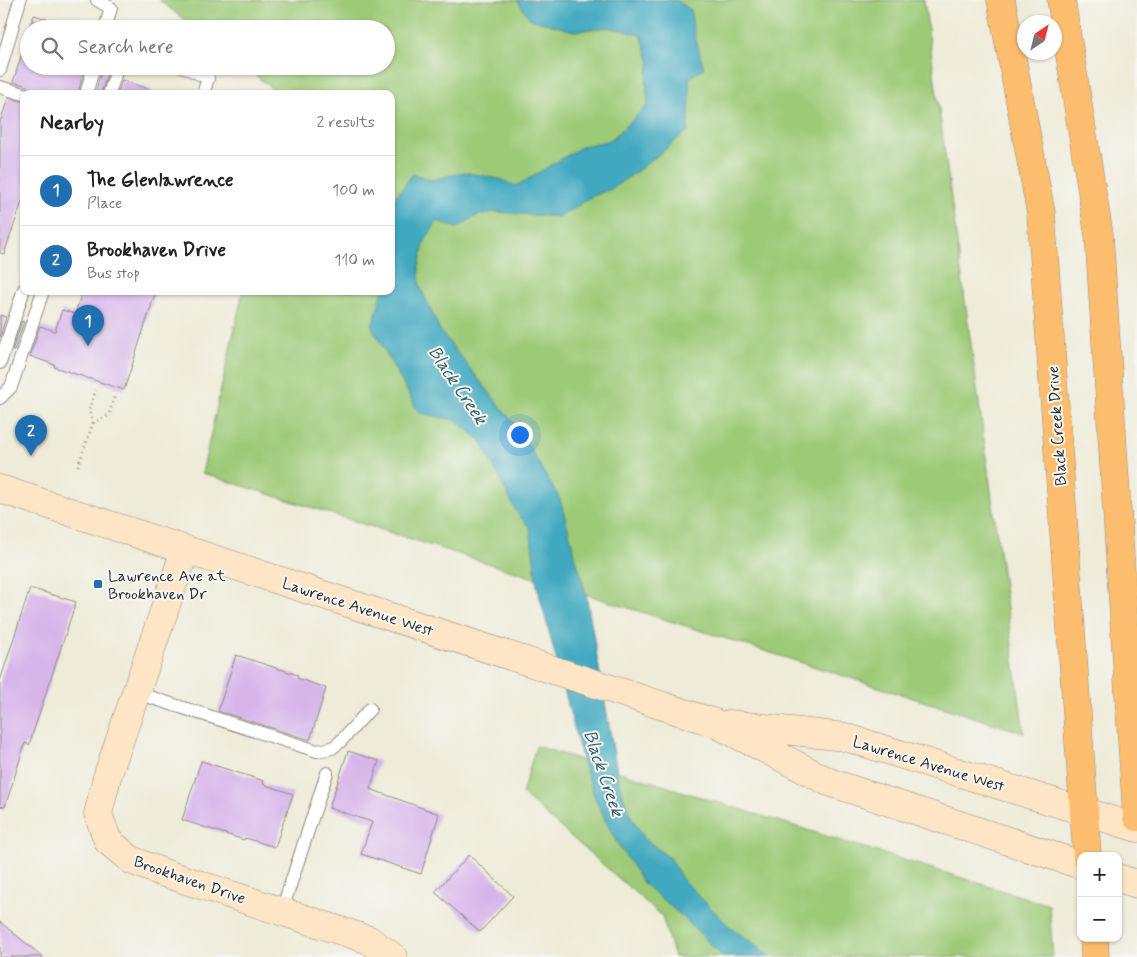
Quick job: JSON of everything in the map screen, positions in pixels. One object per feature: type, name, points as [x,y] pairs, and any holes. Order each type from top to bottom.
[{"type":"main road","name":"Black Creek Drive","points":[[1002,0],[1041,213],[1088,852]]},
{"type":"main road","points":[[1061,0],[1099,235],[1137,817]]},
{"type":"main road","name":"Lawrence Avenue West","points":[[0,489],[715,723],[829,782],[1077,864]]},
{"type":"main road","name":"Brookhaven Drive","points":[[185,550],[107,777],[98,814],[108,841],[131,860],[161,872],[369,940],[392,957]]},
{"type":"main road","name":"Lawrence Avenue West","points":[[715,723],[845,737],[1137,828]]},
{"type":"main road","points":[[1122,879],[1137,884]]},
{"type":"main road","points":[[1094,942],[1095,957]]},
{"type":"lane","points":[[0,70],[20,0]]},
{"type":"lane","points":[[97,0],[111,8],[108,20]]},
{"type":"lane","points":[[87,90],[91,75]]},
{"type":"lane","points":[[110,90],[115,75]]},
{"type":"lane","points":[[202,75],[208,78],[204,90]]},
{"type":"lane","points":[[0,87],[20,93]]},
{"type":"lane","points":[[0,364],[22,295]]},
{"type":"lane","points":[[0,398],[11,387],[42,295]]},
{"type":"lane","points":[[137,693],[317,751],[332,748],[340,742],[370,709]]},
{"type":"lane","points":[[282,910],[327,773]]},
{"type":"path","points":[[78,466],[93,423],[89,410],[96,390]]},
{"type":"path","points":[[93,423],[109,415],[115,395]]},
{"type":"green space","points":[[159,0],[924,0],[1024,733],[202,473],[242,295],[395,295],[395,90],[274,90],[255,75],[395,75],[395,20],[185,20]]},
{"type":"green space","points":[[536,746],[1049,905],[1053,957],[674,957],[662,916],[522,794]]},
{"type":"water","name":"Black Creek","points":[[517,0],[676,0],[691,10],[693,29],[704,68],[689,78],[688,131],[611,189],[591,197],[560,217],[495,212],[476,216],[457,228],[437,221],[424,243],[419,267],[420,287],[441,332],[517,427],[560,499],[587,599],[619,783],[630,815],[645,839],[671,859],[682,879],[729,926],[771,957],[723,957],[683,917],[644,884],[614,838],[595,798],[584,766],[537,586],[530,528],[517,513],[481,441],[456,420],[419,413],[372,327],[382,295],[395,295],[395,198],[413,174],[432,180],[464,172],[499,179],[516,186],[583,146],[611,140],[648,105],[646,81],[650,63],[641,35],[609,27],[574,31],[530,19]]},
{"type":"building","points":[[34,15],[50,20],[32,20]]},
{"type":"building","points":[[20,60],[20,75],[83,75],[79,90],[30,90],[27,86],[13,82]]},
{"type":"building","points":[[100,75],[107,75],[102,90],[96,90]]},
{"type":"building","points":[[122,80],[151,90],[119,90]]},
{"type":"building","points":[[8,98],[20,101],[20,208],[4,254],[0,253],[0,122]]},
{"type":"building","points":[[81,295],[155,295],[124,390],[54,367],[55,365],[30,356],[40,326],[55,331],[62,310],[75,314]]},
{"type":"building","points":[[0,315],[6,317],[0,337]]},
{"type":"building","points":[[22,321],[24,322],[14,351],[12,351]]},
{"type":"building","points":[[30,588],[76,602],[29,745],[25,743],[5,807],[0,806],[0,681]]},
{"type":"building","points":[[236,655],[298,675],[297,678],[326,688],[310,740],[218,711]]},
{"type":"building","points":[[348,751],[379,761],[370,789],[439,814],[421,874],[361,854],[372,822],[329,808]]},
{"type":"building","points":[[201,761],[264,781],[263,784],[293,794],[275,847],[245,838],[244,840],[182,820]]},
{"type":"building","points":[[469,855],[513,896],[480,932],[435,892]]},
{"type":"building","points":[[0,922],[43,957],[0,957]]},
{"type":"place","name":"The Glenlawrence","points":[[88,346]]},
{"type":"place","name":"Brookhaven Drive","points":[[31,456]]},
{"type":"place","name":"Lawrence Ave at Brookhaven Dr","points":[[98,584]]}]
